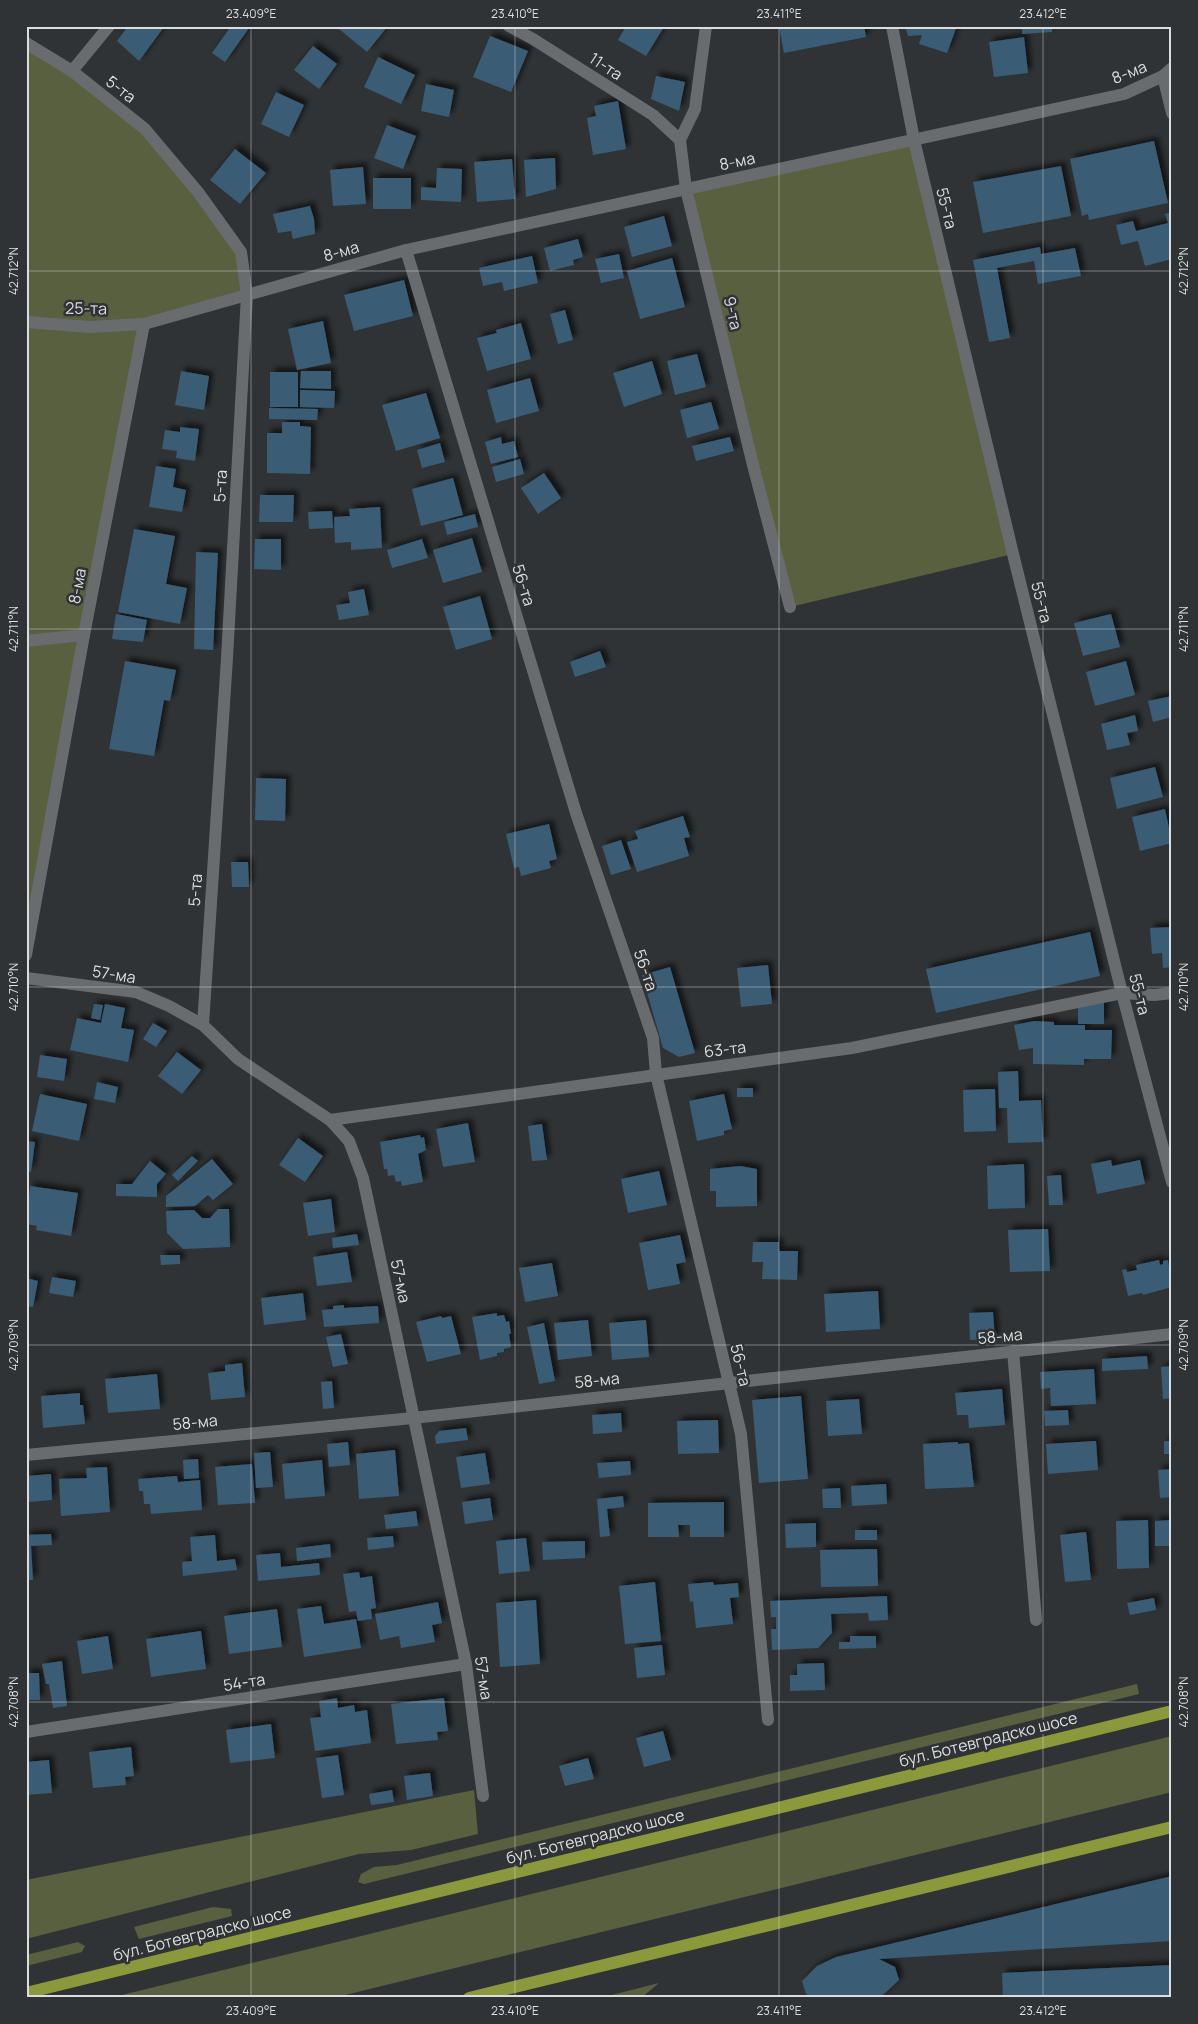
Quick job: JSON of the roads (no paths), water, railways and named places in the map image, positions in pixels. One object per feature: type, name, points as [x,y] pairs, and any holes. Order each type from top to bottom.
[{"type":"main road","name":"бул. Ботевградско шосе","points":[[26,1993],[1172,1711]]},
{"type":"main road","points":[[469,1998],[1172,1827]]},
{"type":"street","points":[[72,71],[109,26]]},
{"type":"street","name":"11-та","points":[[509,26],[533,39],[653,115],[680,140]]},
{"type":"street","points":[[680,140],[695,109],[706,26]]},
{"type":"street","name":"55-та","points":[[892,26],[914,140],[1013,554],[1122,992],[1172,1182]]},
{"type":"street","name":"5-та","points":[[26,43],[72,71],[145,129],[198,192],[241,252],[247,295],[227,658],[203,1025]]},
{"type":"street","points":[[1167,72],[1172,114]]},
{"type":"street","name":"8-ма","points":[[26,955],[84,635],[144,324],[406,250],[1124,94],[1167,72]]},
{"type":"street","name":"9-та","points":[[680,140],[686,189],[746,440],[790,606]]},
{"type":"street","name":"56-та","points":[[406,250],[573,804],[653,1038],[656,1074],[741,1434],[768,1720]]},
{"type":"street","name":"25-та","points":[[26,322],[90,327],[144,324]]},
{"type":"street","points":[[26,641],[84,635]]},
{"type":"street","name":"57-ма","points":[[26,978],[136,992],[169,1006],[203,1025],[238,1059],[330,1120],[349,1141],[363,1178],[466,1664],[484,1796]]},
{"type":"street","name":"63-та","points":[[330,1120],[852,1048],[1122,992],[1154,995],[1172,994]]},
{"type":"street","name":"58-ма","points":[[26,1455],[413,1418],[1172,1334]]},
{"type":"street","points":[[1013,1351],[1036,1620]]},
{"type":"street","name":"54-та","points":[[26,1732],[466,1664]]}]
